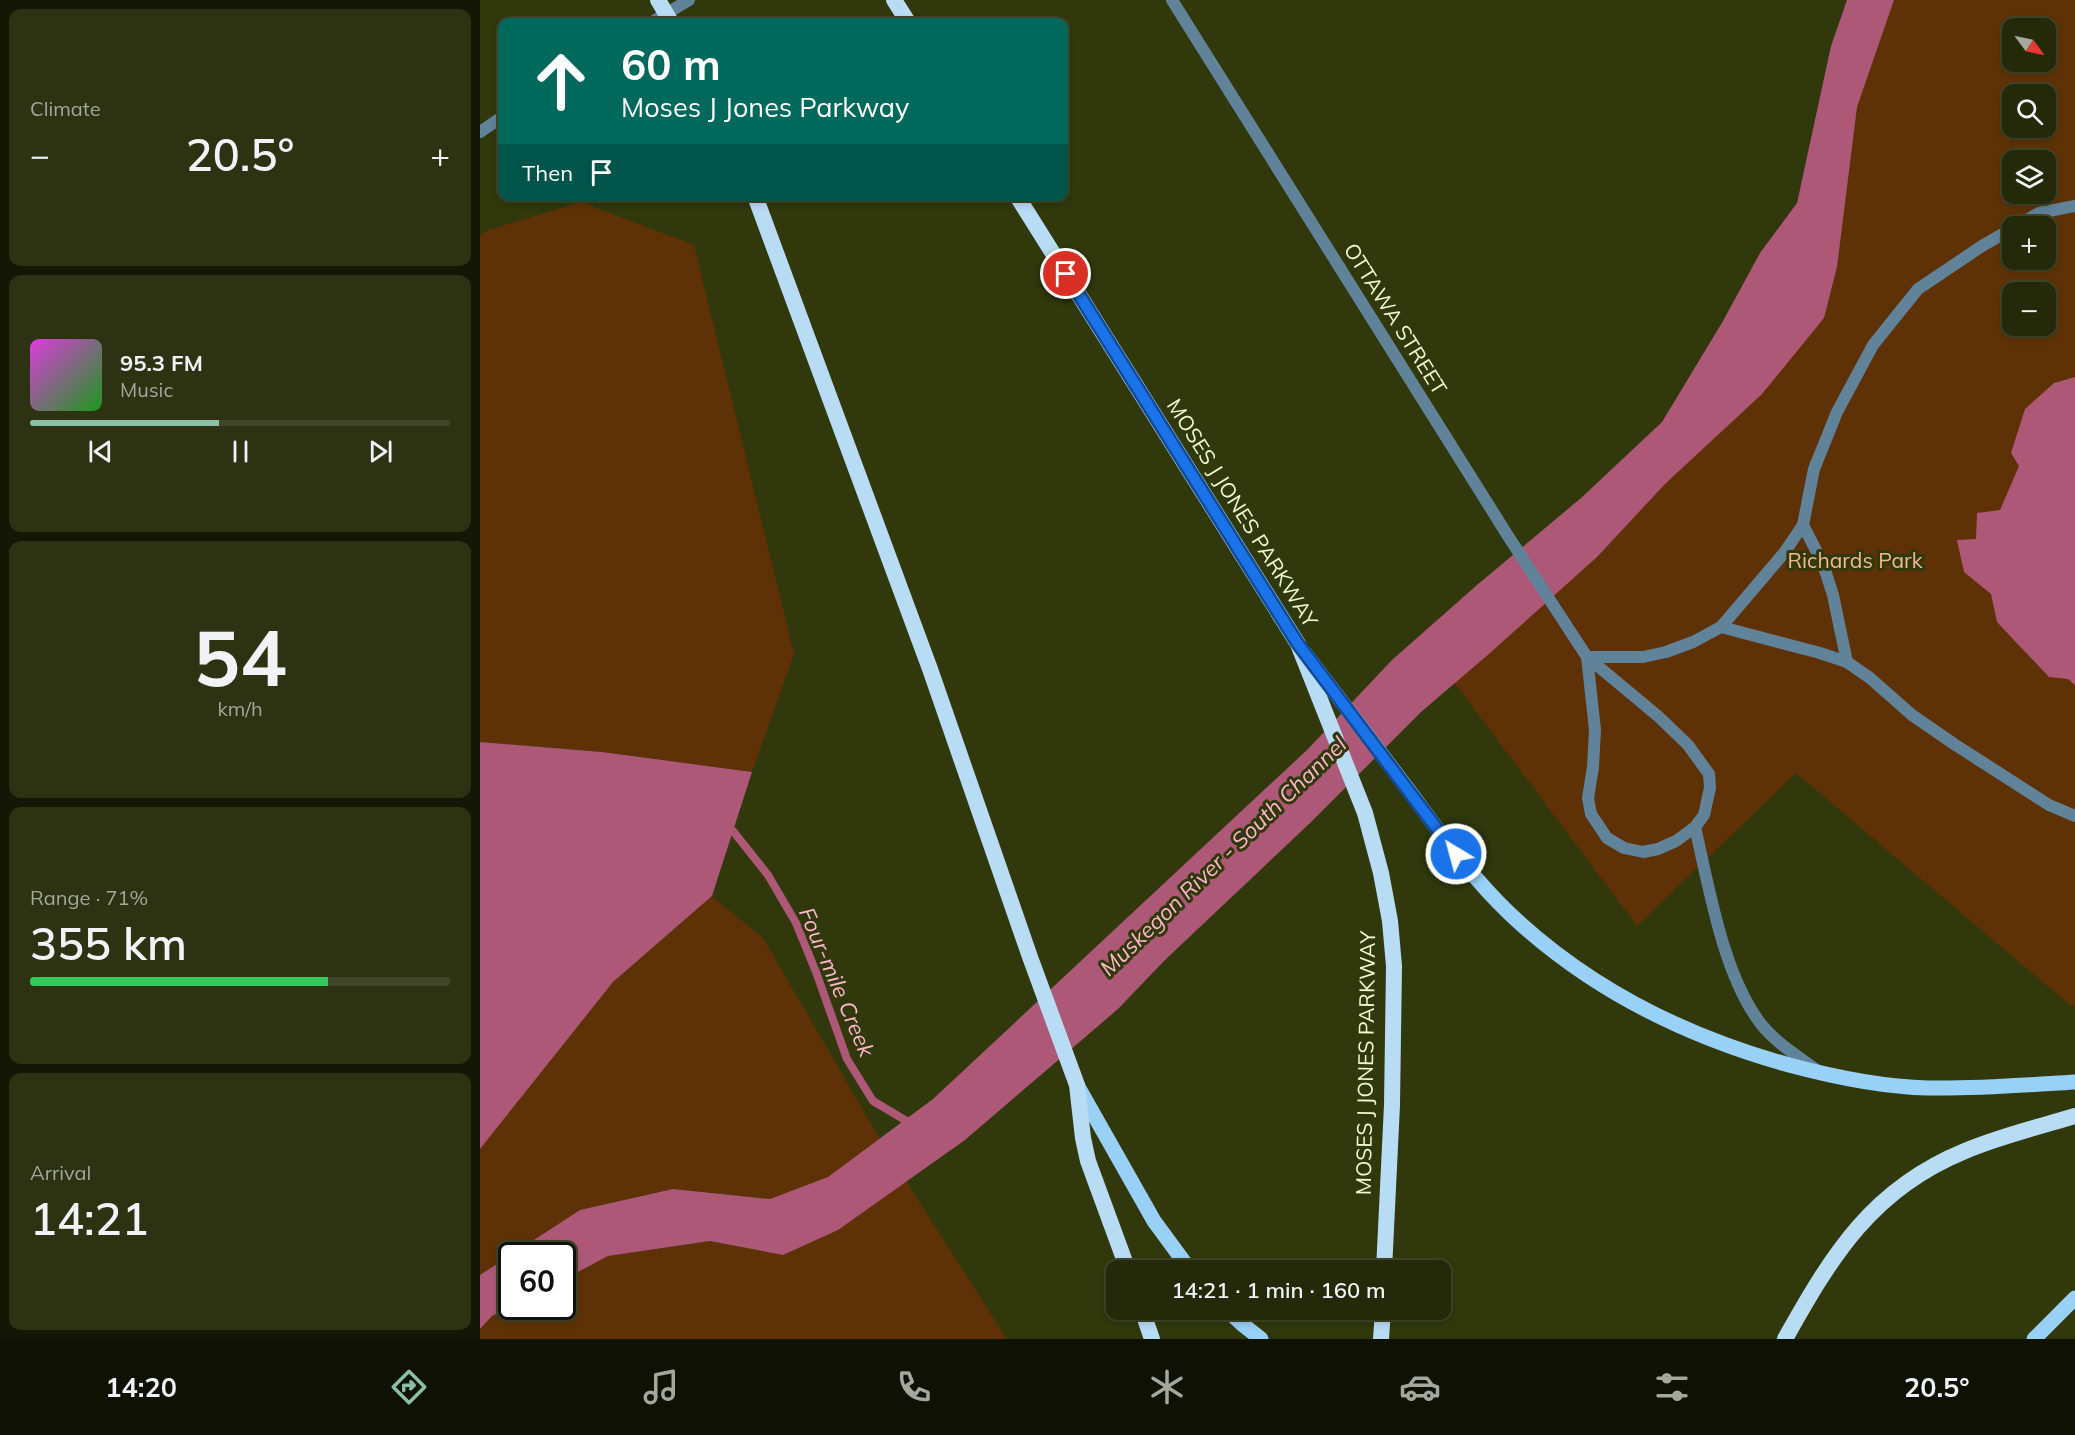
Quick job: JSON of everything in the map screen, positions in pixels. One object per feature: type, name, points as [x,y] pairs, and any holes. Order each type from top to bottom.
[{"type":"highway","points":[[894,0],[905,18]]},
{"type":"highway","points":[[757,201],[922,647],[1077,1085],[1088,1161],[1124,1260]]},
{"type":"highway","name":"MOSES J JONES PARKWAY","points":[[1020,201],[1298,644],[1365,813],[1381,873],[1390,921],[1394,966],[1392,1105],[1384,1260]]},
{"type":"highway","points":[[1785,1339],[1830,1262],[1849,1237],[1869,1214],[1913,1178],[1966,1150],[2075,1116]]},
{"type":"highway","points":[[1145,1320],[1152,1339]]},
{"type":"highway","points":[[1381,1339],[1382,1320]]},
{"type":"main road","points":[[1298,644],[1456,854],[1509,912],[1594,981],[1637,1006],[1682,1029],[1722,1045],[1822,1074],[1879,1084],[1927,1088],[2075,1082]]},
{"type":"main road","points":[[1077,1085],[1154,1221],[1183,1260]]},
{"type":"main road","points":[[2034,1339],[2075,1298]]},
{"type":"main road","points":[[1239,1320],[1261,1339]]},
{"type":"street","points":[[662,15],[688,0]]},
{"type":"street","name":"OTTAWA STREET","points":[[1172,0],[1508,536],[1587,657],[1659,717],[1688,745],[1709,774],[1710,788],[1704,815],[1695,827],[1676,841],[1658,849],[1643,852],[1624,848],[1606,838],[1591,814],[1588,798],[1595,730],[1587,657]]},
{"type":"street","points":[[480,132],[498,120]]},
{"type":"street","points":[[2034,216],[2075,206]]},
{"type":"street","points":[[1587,657],[1643,657],[1693,642],[1721,627],[1784,553],[1803,525],[1814,469],[1837,412],[1872,345],[1918,289],[2002,234]]},
{"type":"street","points":[[1803,525],[1823,564],[1833,595],[1847,662]]},
{"type":"street","points":[[1721,627],[1820,652],[1847,662],[1870,678],[1912,715],[1954,744],[2049,805],[2075,816]]},
{"type":"street","points":[[1695,827],[1725,952],[1737,983],[1761,1024],[1782,1044],[1822,1074]]},
{"type":"green space","name":"Richards Park","points":[[1868,0],[2075,0],[2075,1005],[2071,1006],[1796,773],[1637,926],[1432,653],[1619,494],[1806,234]]},
{"type":"green space","points":[[581,202],[694,245],[794,654],[752,772],[602,752],[480,742],[480,236],[488,230]]},
{"type":"green space","points":[[712,896],[763,938],[880,1139],[828,1177],[770,1199],[673,1189],[580,1210],[531,1242],[498,1242],[498,1263],[480,1275],[480,1149],[613,982]]},
{"type":"green space","points":[[906,1181],[1007,1339],[480,1339],[480,1329],[498,1313],[498,1320],[576,1320],[576,1273],[608,1256],[710,1241],[783,1255],[838,1229]]},
{"type":"water","name":"Muskegon River - South Channel","points":[[1847,0],[1894,0],[1857,107],[1837,267],[1824,318],[1762,394],[1665,484],[1597,557],[1421,712],[1309,824],[1165,960],[1118,1009],[965,1140],[838,1230],[783,1255],[710,1241],[608,1256],[576,1273],[576,1242],[531,1242],[580,1210],[673,1189],[770,1199],[828,1177],[933,1099],[1308,749],[1392,660],[1581,498],[1662,422],[1723,321],[1760,253],[1797,203],[1831,46]]},
{"type":"water","points":[[2075,377],[2075,685],[2068,679],[2049,677],[1997,622],[1991,594],[1964,572],[1957,540],[1976,539],[1977,513],[2000,510],[2019,466],[2011,453],[2025,409],[2054,383]]},
{"type":"water","points":[[480,742],[602,752],[752,772],[712,896],[613,982],[480,1149]]},
{"type":"water","points":[[498,1263],[498,1313],[480,1329],[480,1275]]},
{"type":"waterway","name":"Four-mile Creek","points":[[723,829],[733,831],[768,875],[796,923],[847,1059],[873,1101],[915,1126]]},
{"type":"route","points":[[1066,274],[1298,644],[1456,854]]}]
